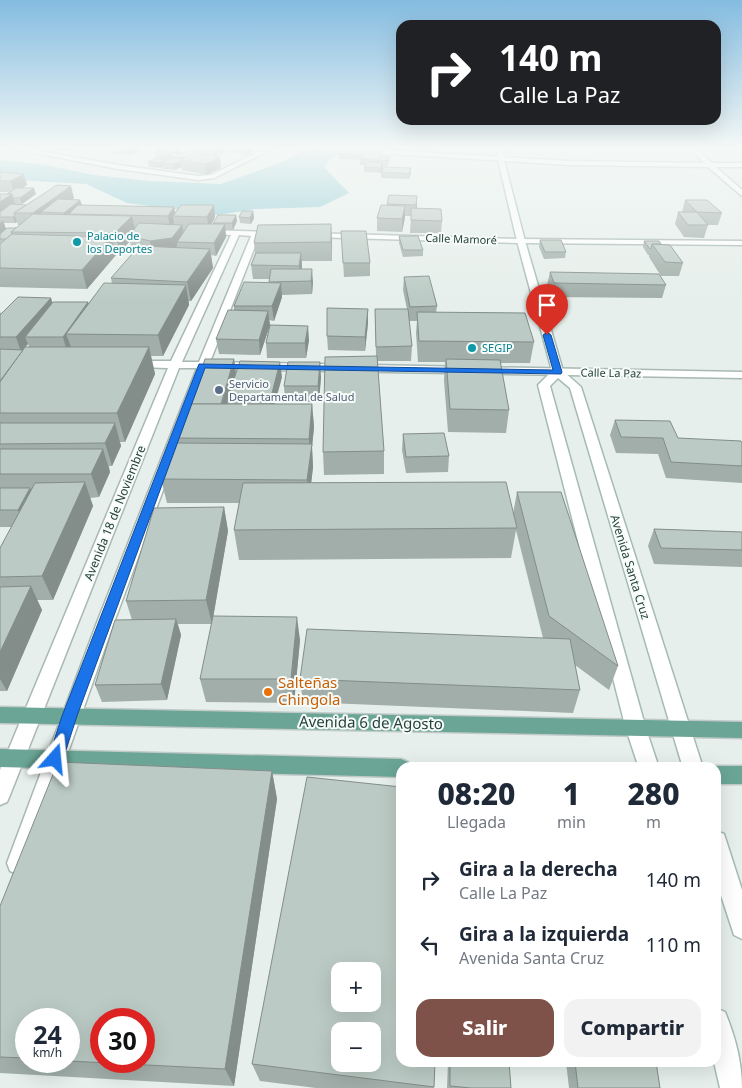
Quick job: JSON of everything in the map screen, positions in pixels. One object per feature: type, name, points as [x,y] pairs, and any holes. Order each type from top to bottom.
[{"type":"main road","name":"Avenida 6 de Agosto","points":[[0,715],[742,730]]},
{"type":"main road","points":[[8,758],[396,768]]},
{"type":"main road","points":[[721,775],[742,775]]},
{"type":"street","name":"Avenida Santa Cruz","points":[[511,199],[558,372],[575,388],[692,762]]},
{"type":"street","points":[[197,232],[284,234]]},
{"type":"street","name":"Avenida 18 de Noviembre","points":[[0,795],[8,758],[33,716],[175,365],[236,233]]},
{"type":"street","points":[[13,877],[70,716],[202,366],[256,234]]},
{"type":"street","name":"Calle Mamoré","points":[[302,235],[521,241],[742,243]]},
{"type":"street","name":"Calle La Paz","points":[[127,364],[742,375]]},
{"type":"street","points":[[558,372],[544,385],[636,729],[647,762]]},
{"type":"street","points":[[721,858],[742,927]]},
{"type":"street","points":[[721,1040],[734,1088]]},
{"type":"water","points":[[118,199],[337,199],[320,207],[255,209],[218,215],[127,203]]},
{"type":"building","points":[[36,199],[53,199],[33,213],[14,213]]},
{"type":"building","points":[[58,199],[80,200],[64,213],[41,212]]},
{"type":"building","points":[[388,199],[417,199],[416,205],[387,204]]},
{"type":"building","points":[[685,200],[707,200],[722,213],[697,212]]},
{"type":"building","points":[[11,204],[26,205],[14,213],[15,216],[13,217],[0,217],[0,212]]},
{"type":"building","points":[[78,205],[174,207],[168,216],[69,214]]},
{"type":"building","points":[[181,205],[214,205],[207,217],[173,216]]},
{"type":"building","points":[[381,205],[405,206],[402,219],[377,218]]},
{"type":"building","points":[[411,208],[441,209],[442,221],[411,220]]},
{"type":"building","points":[[242,211],[253,211],[250,218],[239,217]]},
{"type":"building","points":[[678,212],[697,212],[708,225],[688,225]]},
{"type":"building","points":[[33,214],[132,216],[115,233],[11,232]]},
{"type":"building","points":[[218,215],[236,215],[232,223],[213,223]]},
{"type":"building","points":[[139,223],[182,225],[172,238],[150,241],[129,236]]},
{"type":"building","points":[[189,224],[225,224],[214,243],[177,242]]},
{"type":"building","points":[[331,224],[331,242],[254,243],[258,225]]},
{"type":"building","points":[[7,228],[16,228],[6,239],[0,239],[0,234]]},
{"type":"building","points":[[341,231],[366,231],[370,263],[343,263]]},
{"type":"building","points":[[12,234],[111,237],[82,270],[0,268],[0,244]]},
{"type":"building","points":[[399,236],[418,236],[423,250],[403,250]]},
{"type":"building","points":[[540,240],[561,240],[566,252],[545,252]]},
{"type":"building","points":[[644,241],[659,241],[661,244],[652,244],[650,249]]},
{"type":"building","points":[[652,244],[670,245],[683,263],[665,262]]},
{"type":"building","points":[[139,246],[210,249],[187,282],[111,278]]},
{"type":"building","points":[[256,253],[301,253],[299,266],[251,265]]},
{"type":"building","points":[[271,269],[312,269],[311,281],[269,282]]},
{"type":"building","points":[[550,272],[659,274],[666,285],[554,283]]},
{"type":"building","points":[[429,276],[437,306],[410,307],[404,277]]},
{"type":"building","points":[[244,282],[281,283],[272,306],[234,306]]},
{"type":"building","points":[[104,283],[186,285],[158,335],[66,334]]},
{"type":"building","points":[[18,297],[51,298],[16,337],[0,337],[0,315]]},
{"type":"building","points":[[53,302],[88,302],[63,337],[25,337]]},
{"type":"building","points":[[327,308],[368,309],[365,337],[327,336]]},
{"type":"building","points":[[375,309],[408,309],[412,346],[376,347]]},
{"type":"building","points":[[228,310],[268,311],[259,340],[216,339]]},
{"type":"building","points":[[417,312],[525,313],[534,342],[419,341]]},
{"type":"building","points":[[270,325],[308,326],[305,343],[266,343]]},
{"type":"building","points":[[25,347],[149,347],[117,413],[0,413],[0,382]]},
{"type":"building","points":[[0,349],[23,350],[0,381]]},
{"type":"building","points":[[377,356],[384,451],[323,452],[325,357]]},
{"type":"building","points":[[205,359],[234,359],[221,404],[190,404]]},
{"type":"building","points":[[446,359],[500,360],[509,410],[450,409]]},
{"type":"building","points":[[240,361],[280,362],[270,401],[227,400]]},
{"type":"building","points":[[288,362],[320,362],[318,386],[284,386]]},
{"type":"building","points":[[189,404],[312,404],[309,439],[177,438]]},
{"type":"building","points":[[615,420],[670,421],[678,438],[741,441],[742,466],[671,462],[663,438],[621,437]]},
{"type":"building","points":[[0,423],[115,423],[105,443],[0,444]]},
{"type":"building","points":[[444,433],[449,456],[406,457],[403,434]]},
{"type":"building","points":[[174,443],[312,444],[307,480],[161,479]]},
{"type":"building","points":[[0,449],[103,449],[91,474],[0,474]]},
{"type":"building","points":[[85,482],[42,576],[0,577],[0,548],[35,483]]},
{"type":"building","points":[[506,482],[517,528],[234,530],[243,483]]},
{"type":"building","points":[[0,488],[30,488],[18,510],[0,510]]},
{"type":"building","points":[[517,492],[561,492],[618,666],[549,616]]},
{"type":"building","points":[[224,507],[206,600],[126,601],[154,508]]},
{"type":"building","points":[[654,529],[742,532],[742,550],[661,548]]},
{"type":"building","points":[[31,586],[0,652],[0,587]]},
{"type":"building","points":[[213,616],[297,617],[291,679],[200,679]]},
{"type":"building","points":[[176,619],[161,684],[95,685],[115,620]]},
{"type":"building","points":[[307,629],[570,639],[580,690],[300,679]]},
{"type":"building","points":[[58,762],[272,771],[225,1069],[155,1065],[155,1008],[90,1008],[90,1062],[80,1062],[80,1008],[15,1008],[15,1058],[0,1057],[0,906]]},
{"type":"building","points":[[307,777],[396,786],[396,1067],[435,1067],[434,1087],[252,1064]]},
{"type":"building","points":[[450,1067],[509,1067],[511,1088],[450,1086]]},
{"type":"building","points":[[576,1067],[657,1067],[660,1088],[578,1088]]},
{"type":"place","name":"Palacio de los Deportes","points":[[77,242]]},
{"type":"place","name":"SEGIP","points":[[472,348]]},
{"type":"place","name":"Servicio Departamental de Salud","points":[[219,390]]},
{"type":"place","name":"Salteñas Chingola","points":[[268,692]]},
{"type":"route","points":[[55,759],[202,366],[558,372],[547,335]]}]
